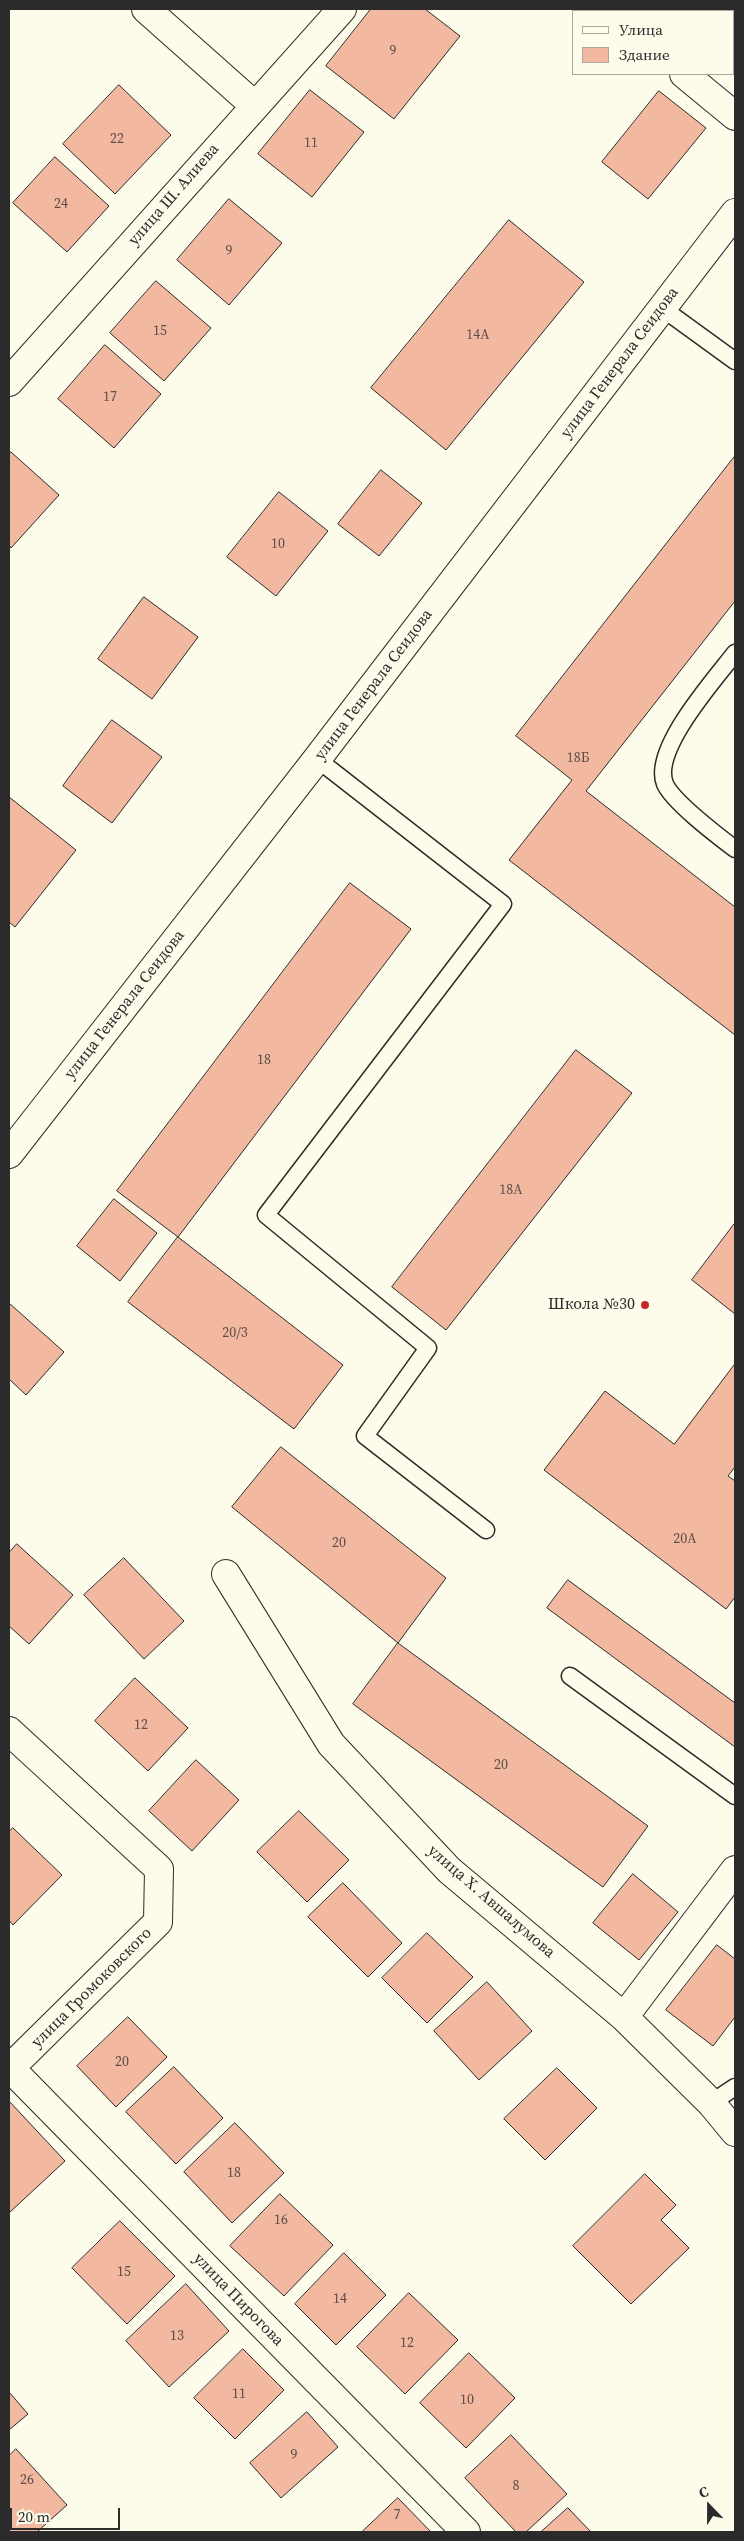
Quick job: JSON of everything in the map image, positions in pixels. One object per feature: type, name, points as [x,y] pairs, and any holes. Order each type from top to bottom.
[{"type":"street","points":[[146,9],[254,105]]},
{"type":"street","name":"улица Ш. Алиева","points":[[9,382],[254,105],[342,9]]},
{"type":"street","points":[[685,75],[735,116]]},
{"type":"street","name":"улица Генерала Сеидова","points":[[9,1154],[317,759],[735,213]]},
{"type":"street","name":"улица Х. Авшалумова","points":[[226,1574],[331,1744],[449,1870],[624,2017],[711,2103],[735,2132]]},
{"type":"street","name":"улица Громоковского","points":[[9,1731],[159,1869],[158,1922],[10,2069]]},
{"type":"street","points":[[624,2017],[735,1870]]},
{"type":"street","name":"улица Пирогова","points":[[10,2069],[466,2532]]},
{"type":"lane","points":[[662,308],[735,361]]},
{"type":"lane","points":[[735,653],[671,742],[662,768],[666,785],[696,817],[735,849]]},
{"type":"lane","points":[[317,759],[503,904],[266,1215],[428,1348],[365,1436],[486,1530]]},
{"type":"lane","points":[[570,1676],[735,1796]]},
{"type":"lane","points":[[711,2103],[735,2087]]},
{"type":"building","points":[[371,9],[425,9],[460,36],[394,119],[326,66]]},
{"type":"building","points":[[719,9],[735,9],[735,22],[734,10]]},
{"type":"building","points":[[119,85],[171,135],[115,194],[63,144]]},
{"type":"building","points":[[310,90],[364,132],[312,197],[258,154]]},
{"type":"building","points":[[659,91],[706,128],[648,199],[602,162]]},
{"type":"building","points":[[55,157],[109,206],[67,252],[13,203]]},
{"type":"building","points":[[229,199],[282,243],[229,305],[177,260]]},
{"type":"building","points":[[509,220],[584,282],[446,450],[371,388]]},
{"type":"building","points":[[156,281],[211,328],[164,381],[110,333]]},
{"type":"building","points":[[105,345],[161,394],[114,448],[58,399]]},
{"type":"building","points":[[11,452],[59,495],[11,548],[9,545],[9,455]]},
{"type":"building","points":[[735,456],[735,601],[586,791],[735,907],[735,1035],[509,860],[572,780],[516,736]]},
{"type":"building","points":[[381,470],[422,503],[379,556],[338,524]]},
{"type":"building","points":[[279,492],[328,531],[276,596],[227,557]]},
{"type":"building","points":[[144,597],[198,637],[152,699],[98,659]]},
{"type":"building","points":[[112,720],[162,757],[112,823],[63,786]]},
{"type":"building","points":[[9,797],[76,850],[15,927],[9,922]]},
{"type":"building","points":[[350,883],[411,929],[178,1237],[117,1191]]},
{"type":"building","points":[[576,1050],[632,1093],[446,1330],[392,1287]]},
{"type":"building","points":[[114,1199],[157,1233],[120,1281],[77,1246]]},
{"type":"building","points":[[735,1223],[735,1314],[692,1280]]},
{"type":"building","points":[[178,1237],[343,1365],[294,1429],[128,1302]]},
{"type":"building","points":[[9,1303],[64,1352],[26,1395],[9,1379]]},
{"type":"building","points":[[735,1364],[735,1467],[728,1476],[735,1481],[735,1597],[726,1609],[544,1470],[605,1391],[674,1444]]},
{"type":"building","points":[[281,1447],[446,1578],[398,1643],[232,1507]]},
{"type":"building","points":[[17,1544],[73,1595],[29,1644],[9,1626],[9,1553]]},
{"type":"building","points":[[124,1558],[184,1621],[144,1659],[84,1595]]},
{"type":"building","points":[[568,1580],[735,1703],[735,1747],[547,1608]]},
{"type":"building","points":[[398,1643],[648,1826],[603,1887],[353,1704]]},
{"type":"building","points":[[135,1678],[188,1728],[148,1771],[95,1721]]},
{"type":"building","points":[[196,1760],[239,1800],[192,1851],[149,1811]]},
{"type":"building","points":[[299,1811],[349,1860],[307,1902],[257,1852]]},
{"type":"building","points":[[13,1828],[62,1875],[13,1925],[9,1920],[9,1832]]},
{"type":"building","points":[[633,1874],[678,1912],[639,1960],[593,1923]]},
{"type":"building","points":[[343,1883],[402,1943],[368,1977],[308,1917]]},
{"type":"building","points":[[427,1933],[473,1977],[427,2023],[382,1978]]},
{"type":"building","points":[[717,1945],[735,1959],[735,2017],[713,2046],[666,2010]]},
{"type":"building","points":[[487,1982],[532,2031],[479,2080],[434,2031]]},
{"type":"building","points":[[128,2017],[167,2057],[116,2107],[77,2066]]},
{"type":"building","points":[[174,2067],[223,2118],[176,2164],[126,2112]]},
{"type":"building","points":[[557,2068],[597,2108],[545,2160],[504,2119]]},
{"type":"building","points":[[9,2101],[65,2161],[9,2213]]},
{"type":"building","points":[[235,2123],[284,2173],[232,2223],[184,2172]]},
{"type":"building","points":[[645,2174],[676,2205],[661,2220],[689,2248],[631,2304],[573,2246]]},
{"type":"building","points":[[280,2194],[333,2245],[284,2296],[230,2246]]},
{"type":"building","points":[[120,2221],[175,2276],[127,2324],[72,2268]]},
{"type":"building","points":[[344,2253],[386,2295],[336,2345],[295,2304]]},
{"type":"building","points":[[186,2284],[229,2331],[169,2387],[126,2341]]},
{"type":"building","points":[[409,2293],[458,2340],[405,2394],[357,2347]]},
{"type":"building","points":[[243,2349],[284,2390],[235,2439],[194,2398]]},
{"type":"building","points":[[469,2353],[515,2398],[466,2448],[420,2403]]},
{"type":"building","points":[[9,2392],[28,2414],[9,2430]]},
{"type":"building","points":[[307,2412],[338,2447],[281,2498],[250,2463]]},
{"type":"building","points":[[511,2435],[567,2494],[526,2532],[516,2532],[465,2478]]},
{"type":"building","points":[[16,2449],[67,2505],[37,2532],[9,2532],[9,2456]]},
{"type":"building","points":[[398,2498],[431,2532],[362,2532]]},
{"type":"building","points":[[568,2508],[591,2532],[541,2532]]},
{"type":"place","name":"Школа №30","points":[[645,1305]]}]
